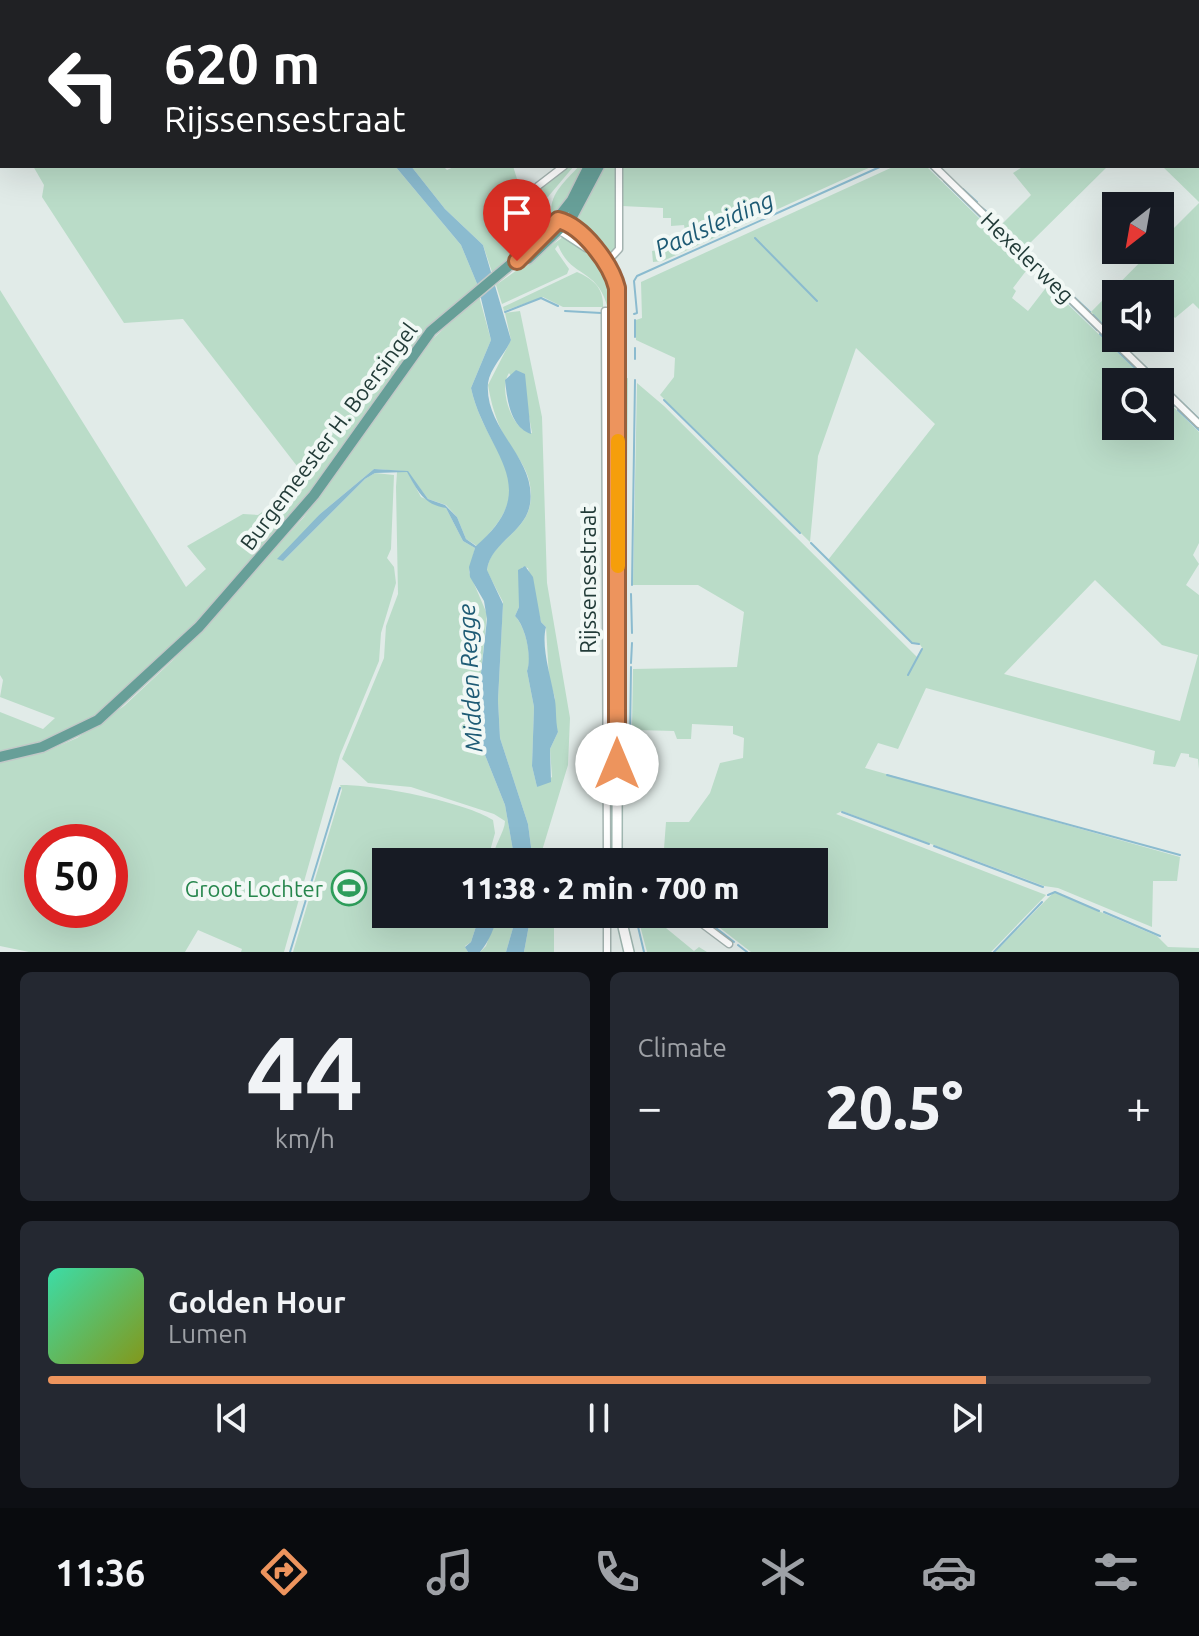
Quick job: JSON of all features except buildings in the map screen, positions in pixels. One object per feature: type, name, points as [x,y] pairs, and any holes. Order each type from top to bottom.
[{"type":"main road","points":[[562,224],[588,168]]},
{"type":"main road","points":[[562,224],[598,168]]},
{"type":"main road","name":"Rijssensestraat","points":[[562,224],[606,263],[616,284],[622,740],[618,848]]},
{"type":"main road","name":"Burgemeester H. Boersingel","points":[[0,757],[61,740],[98,720],[189,637],[304,507],[416,349],[441,320],[562,224]]},
{"type":"main road","points":[[623,928],[629,952]]},
{"type":"street","points":[[538,186],[561,168]]},
{"type":"street","points":[[606,263],[619,249],[619,168]]},
{"type":"street","name":"Hexelerweg","points":[[936,168],[1142,368]]},
{"type":"street","name":"Rijssensestraat","points":[[607,848],[605,311],[618,311]]},
{"type":"street","name":"Hexelerweg","points":[[1174,400],[1199,424]]},
{"type":"street","points":[[607,928],[607,952]]},
{"type":"street","points":[[708,928],[729,944]]},
{"type":"green space","points":[[34,168],[397,168],[461,245],[478,286],[423,337],[327,471],[278,533],[199,622],[115,700],[85,722],[44,741],[0,753],[0,712],[43,729],[55,718],[0,697],[3,680],[0,675],[0,290],[186,587],[206,569],[187,546],[243,514],[258,515],[307,479],[183,319],[124,323],[42,197],[44,185]]},
{"type":"green space","points":[[413,168],[514,168],[522,195],[534,187],[538,191],[566,168],[572,168],[547,198],[532,194],[545,202],[548,222],[552,221],[552,204],[558,190],[577,168],[586,168],[554,221],[493,275],[483,245],[445,209]]},
{"type":"green space","points":[[600,168],[617,168],[616,250],[608,255],[575,222]]},
{"type":"green space","points":[[621,168],[869,168],[663,261],[653,262],[652,251],[687,240],[684,225],[671,226],[671,218],[663,218],[663,208],[622,206]]},
{"type":"green space","points":[[891,168],[928,168],[1029,267],[1013,288],[1016,291],[1012,298],[1028,311],[1048,285],[1102,337],[1102,352],[1117,352],[1134,368],[1102,368],[1102,440],[1174,440],[1174,408],[1199,432],[1199,543],[1193,555],[1199,564],[1186,585],[1199,595],[1199,769],[1198,759],[1189,757],[1189,754],[1181,753],[1175,767],[1153,764],[1155,751],[926,688],[898,749],[878,743],[865,768],[1180,857],[1177,881],[1153,881],[1152,927],[1058,888],[1044,886],[842,811],[836,814],[1046,895],[991,952],[751,952],[720,928],[828,928],[828,848],[664,848],[666,822],[689,822],[710,793],[720,763],[743,758],[744,738],[733,734],[733,726],[692,724],[691,739],[677,739],[674,731],[637,730],[632,727],[633,669],[737,667],[744,612],[698,585],[633,585],[637,383],[664,406],[917,657],[923,649],[919,643],[913,643],[828,560],[935,424],[856,348],[818,456],[810,542],[660,395],[674,377],[675,358],[636,340],[636,320],[642,318],[641,282]],"holes":[[[1095,580],[1162,645],[1198,655],[1180,721],[1004,674]]]},
{"type":"green space","points":[[1021,168],[1106,168],[1025,248],[1001,225],[1031,195],[1013,173]]},
{"type":"green space","points":[[1164,168],[1199,168],[1199,202]]},
{"type":"green space","points":[[1199,203],[1199,309],[1193,303],[1175,318],[1174,280],[1122,280],[1138,264],[1174,264],[1174,228]]},
{"type":"green space","points":[[563,237],[584,248],[608,275],[614,297],[613,309],[608,309],[598,286],[563,256],[558,245],[555,249],[569,269],[567,274],[502,304],[496,285]]},
{"type":"green space","points":[[577,272],[596,285],[602,294],[603,307],[563,307],[543,297],[504,311],[503,307]]},
{"type":"green space","points":[[479,296],[491,340],[471,388],[478,412],[506,468],[510,485],[508,503],[497,523],[477,546],[466,539],[457,517],[446,505],[428,499],[407,471],[421,497],[446,508],[463,541],[475,548],[469,572],[487,614],[479,691],[481,745],[505,805],[513,848],[495,848],[505,821],[494,814],[411,787],[368,783],[342,759],[384,658],[386,626],[398,594],[396,487],[397,472],[404,471],[374,469],[320,514],[283,561],[365,479],[375,473],[394,475],[391,549],[387,558],[394,567],[396,583],[381,633],[379,661],[340,755],[284,952],[241,952],[242,949],[198,930],[185,952],[29,952],[0,946],[0,762],[42,753],[77,738],[124,706],[172,661],[304,517],[422,349]]},
{"type":"green space","points":[[1102,301],[1102,323],[1091,312]]},
{"type":"green space","points":[[520,311],[542,417],[547,583],[570,718],[568,765],[543,848],[531,848],[528,824],[500,738],[498,700],[503,602],[487,571],[493,553],[521,523],[530,505],[528,477],[496,418],[488,385],[511,340],[505,313]],"holes":[[[509,373],[526,400],[532,433],[518,425],[509,408],[505,389]],[[522,567],[528,568],[541,622],[546,627],[549,678],[555,698],[554,722],[558,732],[550,749],[552,777],[537,787],[532,766],[534,707],[527,671],[527,642],[515,616],[519,607]]]},
{"type":"green space","points":[[610,364],[615,364],[614,740],[609,715]]},
{"type":"green space","points":[[628,378],[626,588],[621,583],[622,379]]},
{"type":"green space","name":"Groot Lochter","points":[[340,785],[355,785],[419,795],[480,813],[493,820],[495,833],[491,848],[372,848],[372,928],[476,928],[471,942],[465,946],[468,952],[293,952],[342,790]]},
{"type":"green space","points":[[1054,892],[1157,936],[1168,947],[1199,948],[1199,952],[995,952]]},
{"type":"green space","points":[[492,928],[513,928],[506,952],[480,952],[486,946]]},
{"type":"green space","points":[[528,928],[554,928],[554,952],[524,952]]},
{"type":"green space","points":[[641,928],[666,928],[694,951],[699,947],[707,952],[647,952]]},
{"type":"water","points":[[397,168],[413,168],[445,209],[483,245],[511,340],[489,377],[489,400],[501,430],[526,472],[530,504],[522,522],[494,552],[487,570],[503,604],[498,700],[500,738],[528,824],[531,848],[513,848],[505,805],[481,745],[479,691],[487,619],[484,601],[470,577],[469,567],[475,548],[463,541],[446,508],[427,500],[407,472],[375,473],[365,479],[283,561],[277,559],[320,514],[374,469],[408,471],[428,499],[445,505],[457,517],[466,539],[476,546],[496,525],[507,505],[509,487],[505,469],[478,411],[471,388],[491,340],[478,286],[461,245]]},
{"type":"water","points":[[516,370],[525,374],[531,434],[518,425],[509,404],[505,380]]},
{"type":"water","points":[[525,566],[533,577],[541,622],[546,627],[545,651],[558,732],[550,749],[551,782],[537,787],[532,766],[534,707],[527,671],[528,650],[522,627],[515,616],[519,607],[518,570]]},
{"type":"water","points":[[476,928],[493,928],[480,952],[468,952],[465,947],[471,942]]},
{"type":"water","points":[[513,928],[528,928],[524,952],[506,952]]},
{"type":"waterway","name":"Paalsleiding","points":[[634,314],[637,313],[634,281],[637,276],[878,168]]},
{"type":"waterway","points":[[931,168],[940,177]]},
{"type":"waterway","points":[[944,181],[1008,244]]},
{"type":"waterway","points":[[963,189],[977,202]]},
{"type":"waterway","points":[[981,207],[986,211]]},
{"type":"waterway","points":[[989,215],[996,222]]},
{"type":"waterway","points":[[1000,225],[1004,229]]},
{"type":"waterway","points":[[1009,234],[1033,258]]},
{"type":"waterway","points":[[755,238],[817,301]]},
{"type":"waterway","points":[[1012,248],[1030,265]]},
{"type":"waterway","points":[[1039,264],[1090,312]]},
{"type":"waterway","points":[[1037,272],[1050,285]]},
{"type":"waterway","points":[[1055,289],[1097,330]]},
{"type":"waterway","name":"Paalsleiding","points":[[505,312],[541,298],[558,306]]},
{"type":"waterway","name":"Paalsleiding","points":[[565,311],[601,313]]},
{"type":"waterway","points":[[1093,315],[1102,324]]},
{"type":"waterway","points":[[635,320],[635,337]]},
{"type":"waterway","points":[[1100,334],[1135,368]]},
{"type":"waterway","points":[[635,348],[635,359]]},
{"type":"waterway","points":[[1131,353],[1147,368]]},
{"type":"waterway","points":[[632,585],[635,380]]},
{"type":"waterway","points":[[1174,395],[1199,419]]},
{"type":"waterway","points":[[664,400],[800,533]]},
{"type":"waterway","points":[[1178,410],[1199,430]]},
{"type":"waterway","points":[[811,543],[912,643],[919,644]]},
{"type":"waterway","points":[[631,594],[632,633]]},
{"type":"waterway","points":[[631,663],[632,643]]},
{"type":"waterway","points":[[908,675],[922,649]]},
{"type":"waterway","points":[[630,737],[631,667]]},
{"type":"waterway","points":[[887,775],[1180,855]]},
{"type":"waterway","points":[[290,952],[340,788]]},
{"type":"waterway","points":[[842,812],[929,844]]},
{"type":"waterway","points":[[934,846],[1043,887]]},
{"type":"waterway","points":[[1048,895],[1055,892],[1099,911]]},
{"type":"waterway","points":[[994,952],[1042,902]]},
{"type":"waterway","points":[[1104,912],[1160,936]]},
{"type":"waterway","points":[[638,928],[644,952]]},
{"type":"waterway","points":[[716,928],[734,942]]},
{"type":"waterway","points":[[738,945],[747,952]]},
{"type":"slow traffic","points":[[618,441],[618,566]]},
{"type":"place","name":"Groot Lochter","points":[[349,888]]},
{"type":"route","points":[[517,261],[558,220],[567,222],[606,263],[617,288],[617,764]]},
{"type":"water label","name":"Midden Regge","points":[[470,678]]}]
